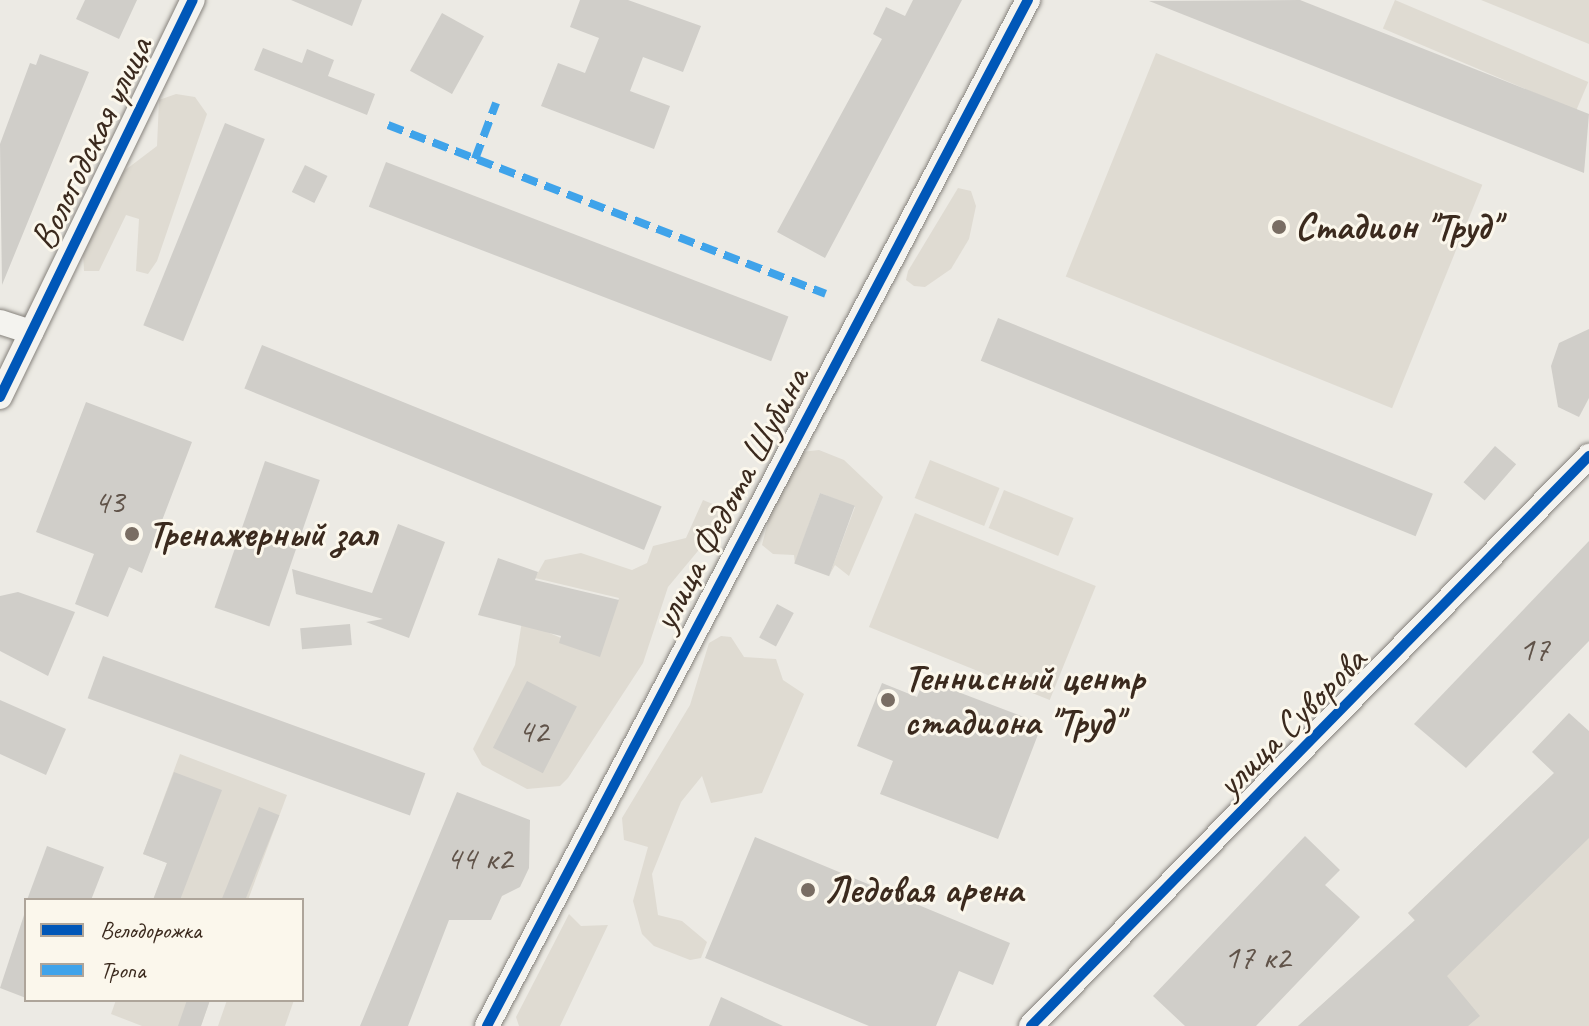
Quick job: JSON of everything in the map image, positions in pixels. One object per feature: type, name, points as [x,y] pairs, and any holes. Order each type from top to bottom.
[{"type":"street","name":"Вологодская улица","points":[[0,397],[193,0]]},
{"type":"street","name":"улица Федота Шубина","points":[[487,1026],[1028,0]]},
{"type":"street","points":[[0,322],[31,332]]},
{"type":"street","name":"улица Суворова","points":[[1031,1026],[1589,456]]},
{"type":"shaded area","points":[[1395,0],[1588,82],[1576,111],[1383,29]]},
{"type":"shaded area","points":[[1481,0],[1589,0],[1589,44]]},
{"type":"shaded area","points":[[1156,53],[1482,185],[1392,408],[1066,276]]},
{"type":"shaded area","points":[[176,94],[195,97],[207,114],[157,261],[148,274],[136,271],[139,219],[126,215],[99,271],[84,271],[83,252],[124,171],[157,146],[159,100]]},
{"type":"shaded area","points":[[958,188],[971,191],[976,206],[969,239],[951,269],[925,287],[914,286],[906,280],[908,271]]},
{"type":"shaded area","points":[[819,450],[844,460],[883,497],[849,576],[835,565],[829,576],[855,507],[820,493],[795,564],[794,555],[773,554],[762,545],[771,510],[801,452]]},
{"type":"shaded area","points":[[930,460],[1000,488],[984,526],[915,498]]},
{"type":"shaded area","points":[[1004,490],[1074,518],[1058,556],[989,528]]},
{"type":"shaded area","points":[[703,500],[720,507],[717,528],[668,587],[643,663],[568,778],[560,786],[527,789],[482,765],[473,749],[515,665],[522,621],[600,655],[619,598],[535,578],[545,560],[581,553],[632,570],[647,563],[653,546],[686,538]]},
{"type":"shaded area","points":[[915,513],[1096,586],[1050,700],[869,627]]},
{"type":"shaded area","points":[[721,636],[731,637],[744,657],[776,659],[783,680],[804,694],[762,793],[711,803],[702,776],[681,802],[652,874],[658,915],[682,921],[707,942],[701,958],[690,960],[654,946],[642,934],[633,901],[648,847],[624,840],[622,818],[690,705],[709,643]]},
{"type":"shaded area","points":[[180,754],[287,795],[249,898],[154,898],[167,863],[143,854]]},
{"type":"shaded area","points":[[1589,766],[1589,1026],[1298,1026],[1415,921],[1408,913],[1535,791],[1548,804]]},
{"type":"shaded area","points":[[569,914],[581,926],[608,925],[560,1026],[519,1026],[516,1017]]},
{"type":"shaded area","points":[[115,1002],[209,1002],[201,1026],[142,1026],[111,1014]]},
{"type":"shaded area","points":[[226,1002],[293,1002],[285,1026],[218,1026]]},
{"type":"building","points":[[85,0],[137,0],[119,39],[76,19]]},
{"type":"building","points":[[291,0],[362,0],[352,26]]},
{"type":"building","points":[[580,0],[628,0],[701,26],[683,72],[643,57],[630,91],[670,106],[654,149],[541,106],[558,63],[585,73],[599,38],[570,27]]},
{"type":"building","points":[[913,0],[962,0],[825,258],[777,232],[882,39],[873,34],[886,7],[905,16]]},
{"type":"building","points":[[1300,0],[1589,114],[1584,173],[1149,1]]},
{"type":"building","points":[[442,13],[484,36],[452,94],[410,71]]},
{"type":"building","points":[[263,48],[302,63],[307,49],[334,60],[328,76],[375,94],[367,115],[254,70]]},
{"type":"building","points":[[40,54],[89,72],[2,285],[0,144],[30,63],[36,65]]},
{"type":"building","points":[[225,123],[265,139],[183,341],[143,325]]},
{"type":"building","points":[[386,162],[788,316],[771,361],[369,207]]},
{"type":"building","points":[[305,165],[327,176],[314,203],[292,192]]},
{"type":"building","points":[[998,318],[1433,494],[1416,536],[981,361]]},
{"type":"building","points":[[1589,329],[1589,398],[1579,417],[1558,407],[1551,366],[1559,343]]},
{"type":"building","points":[[262,345],[662,506],[644,550],[244,389]]},
{"type":"building","points":[[86,402],[192,442],[142,573],[129,567],[108,617],[75,604],[94,554],[36,532]]},
{"type":"building","points":[[1495,446],[1516,464],[1485,501],[1464,482]]},
{"type":"building","points":[[265,461],[320,480],[269,626],[215,608]]},
{"type":"building","points":[[820,493],[855,506],[829,576],[794,563]]},
{"type":"building","points":[[398,524],[445,542],[409,638],[366,622],[383,619],[296,594],[292,569],[372,593]]},
{"type":"building","points":[[1589,541],[1589,641],[1466,768],[1414,724]]},
{"type":"building","points":[[498,558],[538,572],[535,580],[619,600],[600,657],[559,643],[561,636],[478,615]]},
{"type":"building","points":[[18,592],[75,612],[48,676],[0,651],[0,596]]},
{"type":"building","points":[[777,604],[794,613],[776,646],[759,638]]},
{"type":"building","points":[[350,624],[352,645],[302,649],[300,628]]},
{"type":"building","points":[[103,656],[425,773],[410,816],[88,698]]},
{"type":"building","points":[[924,679],[1042,724],[998,839],[880,794],[893,761],[857,746],[882,683],[917,697]]},
{"type":"building","points":[[527,681],[577,706],[543,773],[493,748]]},
{"type":"building","points":[[0,700],[66,729],[46,775],[0,754]]},
{"type":"building","points":[[1569,713],[1589,731],[1589,838],[1447,976],[1480,1016],[1468,1026],[1298,1026],[1415,920],[1408,913],[1554,773],[1532,752]]},
{"type":"building","points":[[174,772],[222,790],[181,898],[154,898],[167,863],[143,854]]},
{"type":"building","points":[[457,792],[530,820],[529,868],[520,887],[502,896],[491,920],[449,920],[408,1026],[360,1026]]},
{"type":"building","points":[[259,807],[279,815],[246,898],[222,898]]},
{"type":"building","points":[[1305,836],[1340,870],[1325,885],[1360,917],[1256,1026],[1185,1026],[1153,996]]},
{"type":"building","name":"Ледовая арена","points":[[755,837],[1010,943],[993,985],[959,971],[936,1026],[869,1026],[705,958]]},
{"type":"building","points":[[47,846],[104,867],[92,898],[28,898]]},
{"type":"building","points":[[24,915],[24,997],[0,988]]},
{"type":"building","points":[[721,997],[783,1026],[709,1026]]},
{"type":"building","points":[[186,1002],[209,1002],[201,1026],[178,1026]]},
{"type":"marked path","points":[[475,159],[496,103]]},
{"type":"marked path","points":[[388,125],[826,294]]},
{"type":"cycle path","points":[[0,397],[193,0]]},
{"type":"cycle path","points":[[487,1026],[1028,0]]},
{"type":"cycle path","points":[[1031,1026],[1589,456]]},
{"type":"place","name":"Стадион \"Труд\"","points":[[1279,227]]},
{"type":"place","name":"Тренажерный зал","points":[[132,534]]},
{"type":"place","name":"Теннисный центр стадиона \"Труд\"","points":[[888,700]]},
{"type":"place","name":"Ледовая арена","points":[[808,890]]}]
